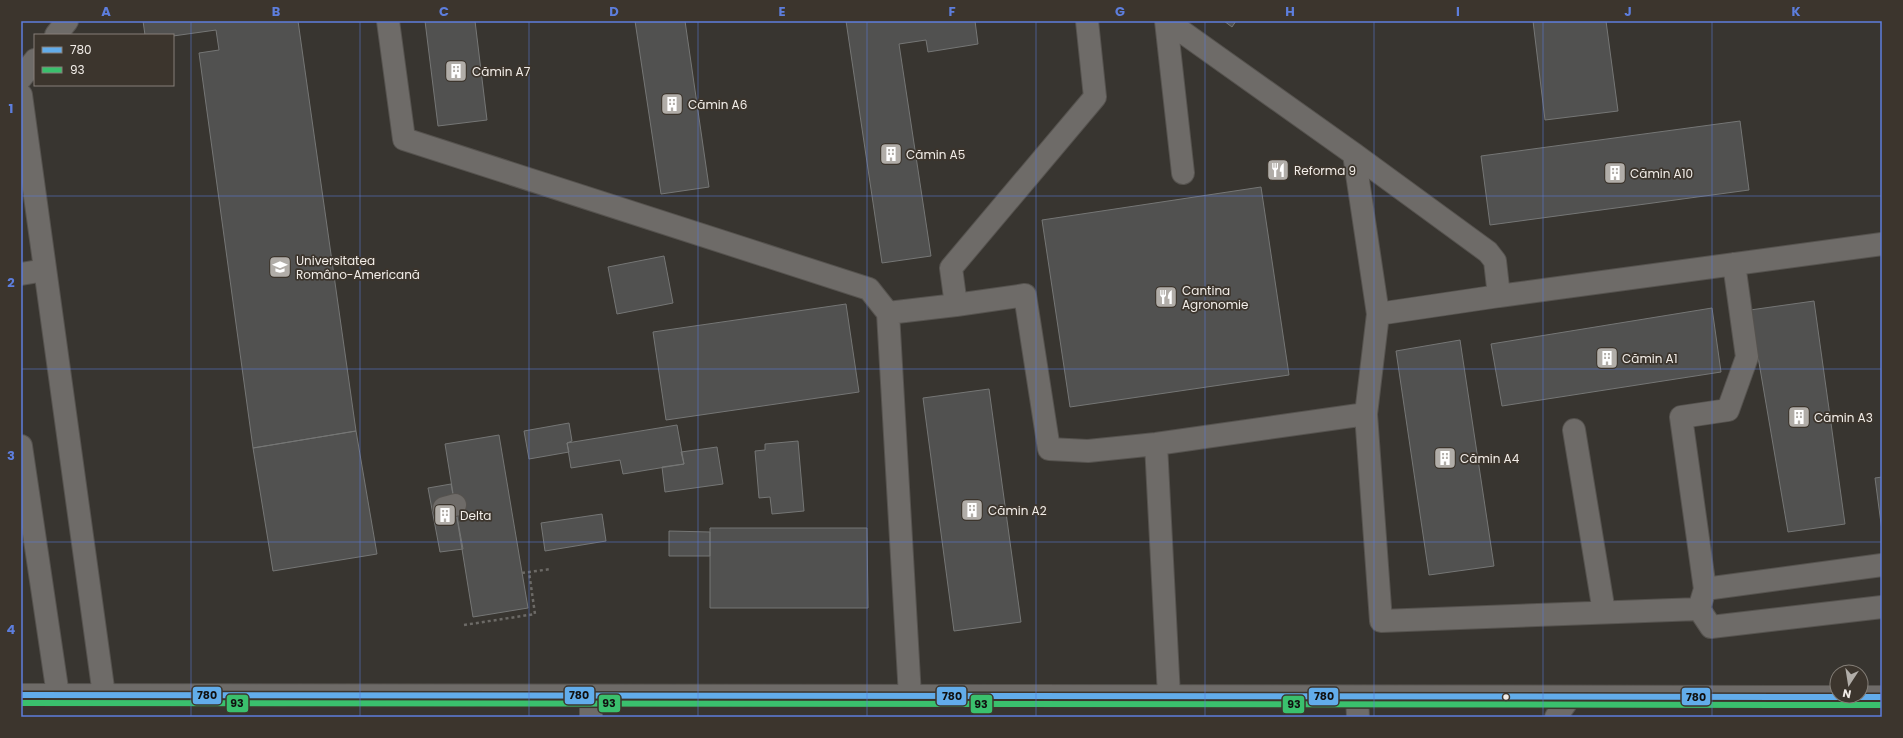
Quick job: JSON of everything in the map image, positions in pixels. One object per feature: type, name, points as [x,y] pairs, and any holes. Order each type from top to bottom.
[{"type":"street","points":[[57,34],[67,21]]},
{"type":"street","points":[[388,21],[404,139],[869,289],[888,313],[910,696]]},
{"type":"street","points":[[956,305],[951,268],[1095,97],[1087,21]]},
{"type":"street","points":[[1167,21],[1354,154],[1488,252],[1494,261],[1499,296]]},
{"type":"street","points":[[1167,21],[1183,173]]},
{"type":"street","points":[[21,78],[34,61]]},
{"type":"street","points":[[21,95],[104,695]]},
{"type":"street","points":[[1354,154],[1378,314],[1366,414],[1381,621],[1604,612],[1702,599],[1882,565]]},
{"type":"street","points":[[1378,314],[1882,244]]},
{"type":"street","points":[[1734,264],[1747,357],[1728,410],[1681,417],[1702,599],[1711,627],[1882,607]]},
{"type":"street","points":[[21,274],[45,270]]},
{"type":"street","points":[[888,313],[956,305],[1025,294],[1049,449],[1088,451],[1156,444],[1366,414]]},
{"type":"street","points":[[1574,430],[1604,612]]},
{"type":"street","points":[[1156,444],[1169,696]]},
{"type":"street","points":[[21,446],[58,695]]},
{"type":"street","points":[[21,695],[104,695],[591,706],[910,696],[1169,696],[1357,707],[1570,697],[1882,697]]},
{"type":"street","points":[[1556,717],[1570,697]]},
{"type":"path","points":[[522,573],[551,569]]},
{"type":"path","points":[[464,625],[535,614],[529,572]]},
{"type":"building","points":[[143,21],[298,21],[356,431],[253,448],[199,53],[219,50],[216,30],[174,36],[174,34],[145,34]]},
{"type":"building","name":"Cămin A7","points":[[425,21],[475,21],[487,120],[438,126]]},
{"type":"building","name":"Cămin A6","points":[[635,21],[685,21],[709,187],[661,194]]},
{"type":"building","name":"Cămin A5","points":[[846,21],[975,21],[978,44],[928,52],[926,40],[899,44],[931,256],[882,263]]},
{"type":"building","points":[[1224,21],[1236,21],[1232,27]]},
{"type":"building","points":[[1533,21],[1606,21],[1618,111],[1545,120]]},
{"type":"building","name":"Cămin A10","points":[[1740,121],[1749,190],[1490,225],[1481,156]]},
{"type":"building","name":"Cantina Agronomie","points":[[1261,187],[1289,375],[1070,407],[1042,220]]},
{"type":"building","points":[[664,256],[673,303],[617,314],[608,267]]},
{"type":"building","name":"Cămin A3","points":[[1814,301],[1845,524],[1788,532],[1750,310]]},
{"type":"building","points":[[846,304],[859,392],[666,420],[653,332]]},
{"type":"building","name":"Cămin A1","points":[[1712,308],[1721,372],[1502,406],[1491,344]]},
{"type":"building","name":"Cămin A4","points":[[1460,340],[1494,566],[1429,575],[1396,351]]},
{"type":"building","name":"Cămin A2","points":[[989,389],[1021,622],[954,631],[923,398]]},
{"type":"building","points":[[569,423],[572,441],[567,443],[569,452],[529,459],[524,431]]},
{"type":"building","points":[[677,425],[684,464],[623,474],[620,460],[571,468],[567,443]]},
{"type":"building","points":[[356,431],[377,554],[273,571],[253,448]]},
{"type":"building","points":[[499,435],[528,608],[473,617],[445,444]]},
{"type":"building","points":[[798,441],[804,511],[772,514],[770,497],[759,498],[755,451],[765,450],[765,444]]},
{"type":"building","points":[[717,447],[723,484],[665,492],[662,467],[684,464],[681,452]]},
{"type":"building","points":[[1882,477],[1882,531],[1875,478]]},
{"type":"building","name":"Delta","points":[[451,484],[463,549],[440,552],[428,488]]},
{"type":"building","points":[[602,514],[606,541],[545,551],[541,523]]},
{"type":"building","points":[[710,528],[867,528],[868,608],[710,608]]},
{"type":"building","points":[[669,531],[710,532],[710,556],[669,556]]},
{"type":"transit line","name":"780","points":[[21,695],[1882,697]]},
{"type":"transit line","name":"93","points":[[21,703],[1882,705]]},
{"type":"place","name":"Cămin A7","points":[[456,71]]},
{"type":"place","name":"Cămin A6","points":[[672,104]]},
{"type":"place","name":"Cămin A5","points":[[891,154]]},
{"type":"place","name":"Reforma 9","points":[[1278,170]]},
{"type":"place","name":"Cămin A10","points":[[1615,173]]},
{"type":"place","name":"Universitatea Româno-Americană","points":[[280,267]]},
{"type":"place","name":"Cantina Agronomie","points":[[1166,297]]},
{"type":"place","name":"Cămin A1","points":[[1607,358]]},
{"type":"place","name":"Cămin A3","points":[[1799,417]]},
{"type":"place","name":"Cămin A4","points":[[1445,458]]},
{"type":"place","name":"Cămin A2","points":[[972,510]]},
{"type":"place","name":"Delta","points":[[445,515]]}]
